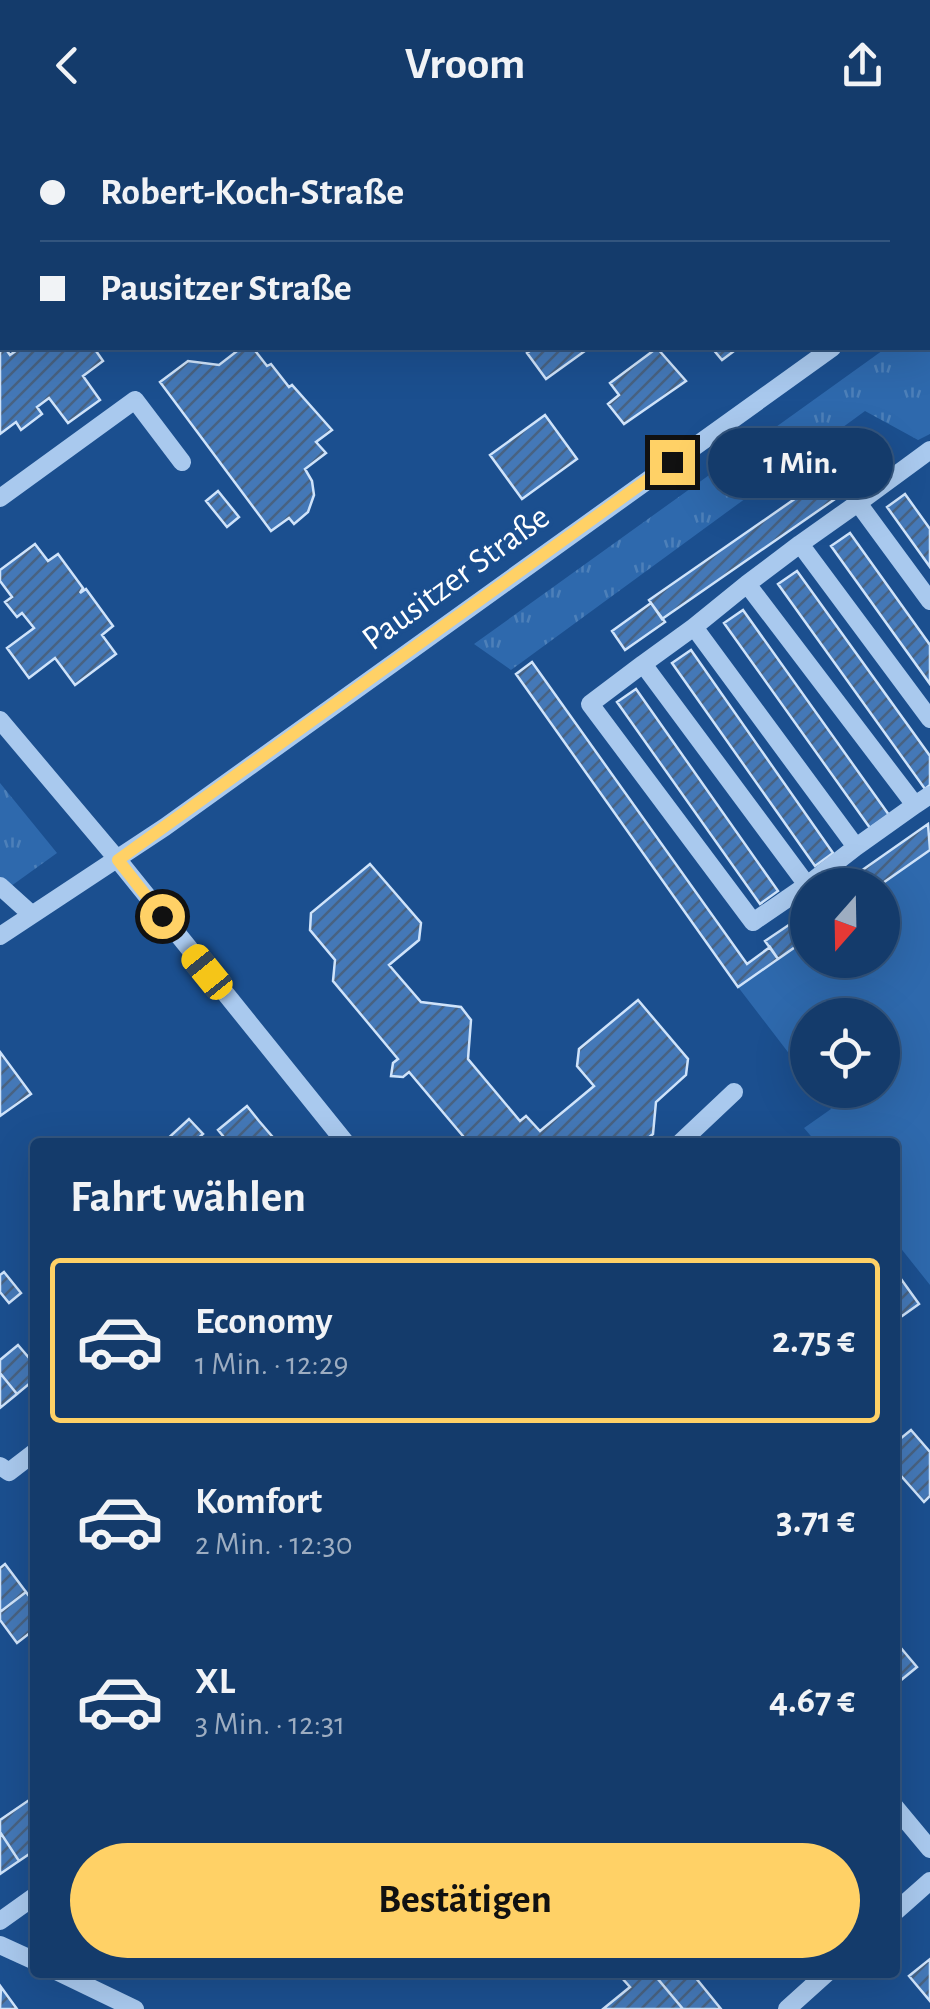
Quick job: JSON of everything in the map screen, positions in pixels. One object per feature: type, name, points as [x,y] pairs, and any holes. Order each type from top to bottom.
[{"type":"street","name":"Pausitzer Straße","points":[[0,936],[118,860],[829,350]]},
{"type":"street","points":[[0,498],[135,400],[182,462]]},
{"type":"street","points":[[790,897],[753,922],[590,704],[930,450]]},
{"type":"street","points":[[858,503],[930,601]]},
{"type":"street","points":[[800,544],[930,719]]},
{"type":"street","points":[[747,584],[923,800],[828,868]]},
{"type":"street","points":[[694,627],[856,846]]},
{"type":"street","points":[[643,664],[794,868]]},
{"type":"street","points":[[0,720],[342,1138]]},
{"type":"street","points":[[0,886],[31,914]]},
{"type":"street","points":[[686,1138],[734,1092]]},
{"type":"street","points":[[5,1469],[30,1455]]},
{"type":"street","points":[[900,1813],[930,1850]]},
{"type":"street","points":[[900,1907],[930,1880]]},
{"type":"street","points":[[0,1920],[30,1899]]},
{"type":"street","points":[[0,1945],[30,1959]]},
{"type":"street","points":[[70,1978],[135,2009]]},
{"type":"street","points":[[787,2009],[821,1978]]},
{"type":"green space","points":[[883,350],[930,350],[930,434],[918,440],[865,411],[511,670],[474,644]]},
{"type":"green space","points":[[0,783],[57,853],[0,894]]},
{"type":"green space","points":[[930,850],[930,1285],[900,1247],[900,1138],[813,1138],[804,1128],[830,1108],[900,1108],[900,998],[790,998],[790,1055],[738,987],[790,950],[790,978],[900,978],[900,871]]},
{"type":"building","points":[[6,350],[10,355],[17,350],[95,350],[103,361],[83,376],[100,400],[68,423],[49,398],[37,407],[42,414],[21,430],[16,422],[0,434],[0,352]]},
{"type":"building","points":[[238,350],[255,350],[332,430],[316,442],[326,453],[305,469],[314,495],[308,512],[294,524],[289,518],[271,531],[160,382],[188,361],[219,365]]},
{"type":"building","points":[[531,350],[586,350],[546,379],[527,353]]},
{"type":"building","points":[[654,350],[659,350],[686,381],[624,424],[608,404],[619,395],[610,383]]},
{"type":"building","points":[[714,350],[735,350],[722,360]]},
{"type":"building","points":[[545,415],[577,459],[522,499],[490,455]]},
{"type":"building","points":[[874,444],[887,463],[662,619],[649,600]]},
{"type":"building","points":[[218,491],[239,517],[227,527],[206,501]]},
{"type":"building","points":[[905,494],[930,529],[930,567],[887,507]]},
{"type":"building","points":[[850,533],[930,645],[930,684],[831,546]]},
{"type":"building","points":[[35,544],[48,561],[58,554],[83,588],[80,593],[86,589],[113,626],[102,635],[116,654],[75,685],[55,658],[29,678],[7,648],[34,628],[22,613],[17,617],[5,602],[12,597],[0,581],[0,570]]},
{"type":"building","points":[[797,571],[930,756],[930,785],[925,789],[778,584]]},
{"type":"building","points":[[651,603],[665,622],[625,650],[612,631]]},
{"type":"building","points":[[743,610],[889,815],[870,828],[724,623]]},
{"type":"building","points":[[691,650],[833,853],[815,866],[672,663]]},
{"type":"building","points":[[532,662],[747,964],[770,947],[778,959],[738,987],[516,674]]},
{"type":"building","points":[[636,689],[778,891],[760,904],[617,702]]},
{"type":"building","points":[[928,824],[930,850],[900,871],[865,868]]},
{"type":"building","points":[[370,864],[421,923],[419,940],[389,965],[421,1002],[461,1007],[471,1020],[468,1059],[520,1121],[526,1116],[540,1131],[594,1086],[577,1066],[579,1049],[638,1000],[688,1059],[686,1075],[656,1102],[653,1134],[648,1138],[465,1138],[409,1072],[403,1077],[391,1076],[393,1063],[398,1059],[333,981],[335,960],[310,930],[311,913]]},
{"type":"building","points":[[790,924],[790,951],[778,959],[765,941]]},
{"type":"building","points":[[0,1052],[31,1094],[0,1116]]},
{"type":"building","points":[[247,1106],[274,1138],[225,1138],[218,1130]]},
{"type":"building","points":[[189,1119],[203,1134],[198,1138],[168,1138]]},
{"type":"building","points":[[4,1272],[21,1293],[9,1303],[0,1292],[0,1275]]},
{"type":"building","points":[[900,1280],[919,1304],[900,1317]]},
{"type":"building","points":[[18,1345],[30,1359],[30,1383],[17,1394],[0,1373],[0,1360]]},
{"type":"building","points":[[0,1373],[17,1394],[0,1408]]},
{"type":"building","points":[[911,1430],[930,1452],[930,1496],[924,1502],[900,1475],[900,1439]]},
{"type":"building","points":[[5,1564],[26,1592],[0,1612],[0,1568]]},
{"type":"building","points":[[26,1592],[30,1597],[30,1633],[17,1643],[0,1620],[0,1612]]},
{"type":"building","points":[[900,1647],[917,1667],[900,1681]]},
{"type":"building","points":[[30,1799],[30,1853],[19,1861],[0,1832],[0,1820]]},
{"type":"building","points":[[0,1832],[19,1861],[0,1874]]},
{"type":"building","points":[[930,1959],[930,2001],[909,1976]]},
{"type":"building","points":[[622,1978],[657,1978],[683,2009],[603,2009],[630,1987]]},
{"type":"building","points":[[657,1978],[696,1978],[721,2009],[683,2009]]},
{"type":"building","points":[[1,1987],[17,2009],[0,2009]]},
{"type":"route","points":[[162,916],[118,860],[672,462]]}]
